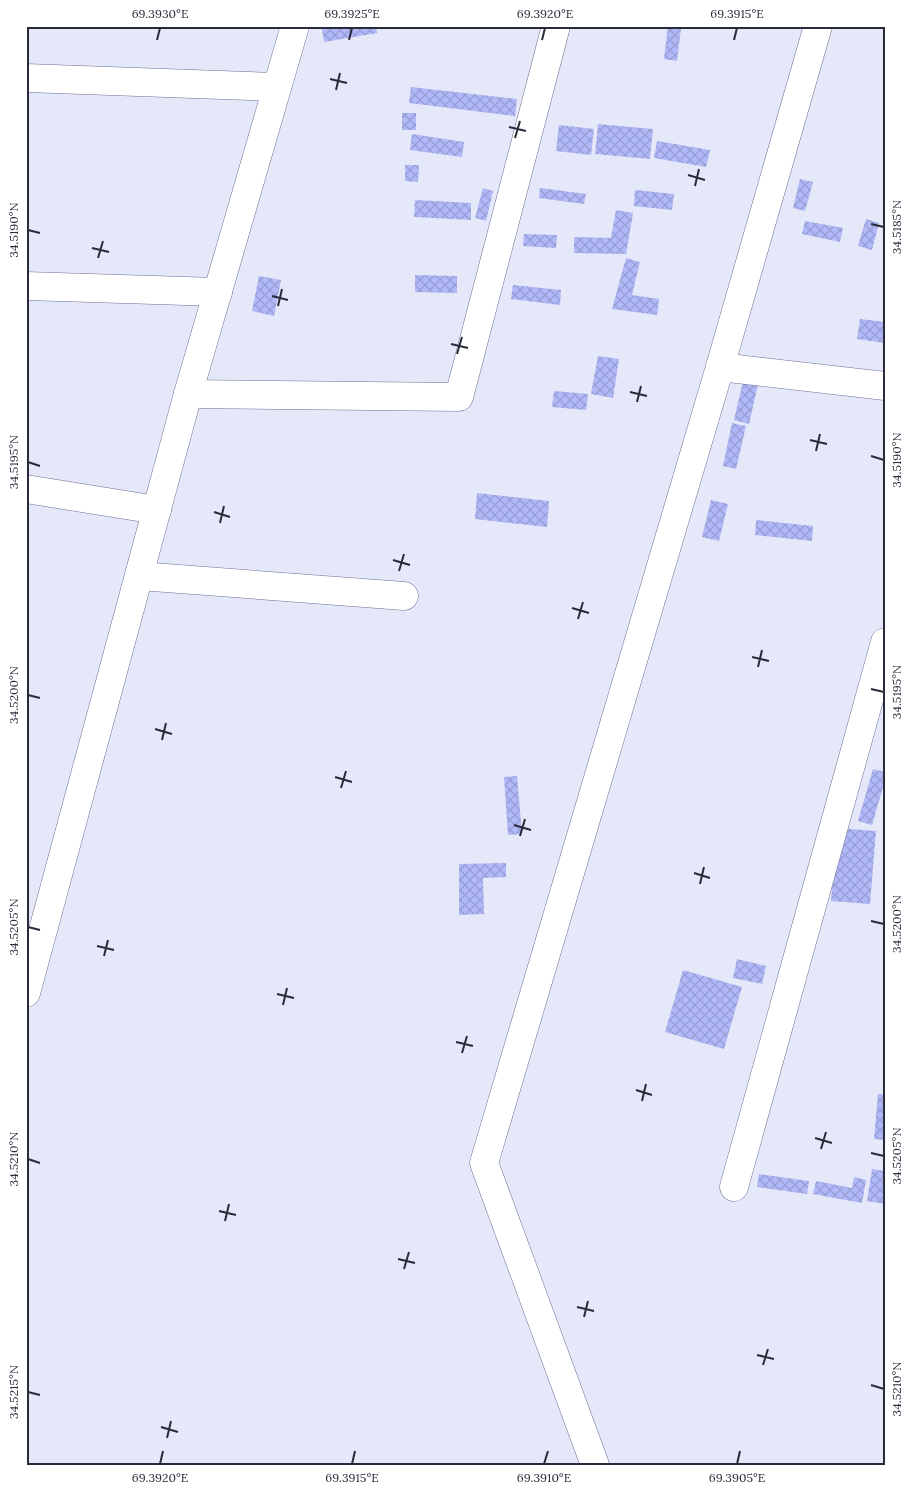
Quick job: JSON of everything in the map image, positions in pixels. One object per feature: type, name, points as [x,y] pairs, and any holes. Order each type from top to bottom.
[{"type":"street","points":[[26,992],[188,394],[295,26]]},
{"type":"street","points":[[188,394],[459,397],[556,26]]},
{"type":"street","points":[[595,1465],[484,1163],[720,367],[818,26]]},
{"type":"street","points":[[26,78],[277,87]]},
{"type":"street","points":[[26,286],[218,292]]},
{"type":"street","points":[[720,367],[885,386]]},
{"type":"street","points":[[26,490],[157,510]]},
{"type":"street","points":[[139,576],[404,596]]},
{"type":"street","points":[[734,1187],[885,642]]},
{"type":"building","points":[[341,26],[376,26],[377,33],[324,42],[322,29]]},
{"type":"building","points":[[668,26],[681,28],[677,61],[664,59]]},
{"type":"building","points":[[411,87],[517,99],[515,116],[409,103]]},
{"type":"building","points":[[402,113],[416,113],[416,130],[402,130]]},
{"type":"building","points":[[598,124],[653,129],[650,159],[595,154]]},
{"type":"building","points":[[559,125],[594,129],[591,155],[556,151]]},
{"type":"building","points":[[412,134],[464,142],[462,157],[410,150]]},
{"type":"building","points":[[657,141],[710,150],[706,167],[654,158]]},
{"type":"building","points":[[405,165],[419,165],[418,182],[405,181]]},
{"type":"building","points":[[800,179],[813,182],[805,211],[793,208]]},
{"type":"building","points":[[483,188],[493,191],[486,221],[475,218]]},
{"type":"building","points":[[540,188],[586,194],[584,204],[539,198]]},
{"type":"building","points":[[635,190],[674,194],[672,210],[634,206]]},
{"type":"building","points":[[415,200],[471,203],[471,220],[414,217]]},
{"type":"building","points":[[616,210],[633,213],[626,254],[574,253],[574,237],[611,238]]},
{"type":"building","points":[[866,219],[879,223],[872,250],[858,246]]},
{"type":"building","points":[[805,221],[843,228],[840,242],[802,234]]},
{"type":"building","points":[[524,234],[557,235],[556,248],[523,246]]},
{"type":"building","points":[[626,258],[640,262],[632,295],[659,299],[657,315],[612,309]]},
{"type":"building","points":[[415,275],[457,276],[457,293],[415,292]]},
{"type":"building","points":[[259,276],[281,280],[274,316],[252,311]]},
{"type":"building","points":[[513,285],[561,290],[560,305],[511,299]]},
{"type":"building","points":[[860,319],[885,322],[885,343],[857,339]]},
{"type":"building","points":[[598,356],[619,359],[613,398],[591,394]]},
{"type":"building","points":[[744,377],[759,380],[749,424],[734,420]]},
{"type":"building","points":[[554,391],[588,394],[586,410],[552,407]]},
{"type":"building","points":[[732,423],[746,426],[736,469],[723,466]]},
{"type":"building","points":[[477,493],[549,501],[547,527],[475,519]]},
{"type":"building","points":[[711,500],[728,504],[719,541],[702,537]]},
{"type":"building","points":[[756,520],[813,526],[812,541],[755,535]]},
{"type":"building","points":[[873,769],[885,772],[885,780],[872,825],[858,821]]},
{"type":"building","points":[[517,776],[522,834],[508,835],[504,777]]},
{"type":"building","points":[[837,828],[876,831],[870,904],[831,901]]},
{"type":"building","points":[[506,863],[506,877],[483,878],[484,914],[459,915],[459,864]]},
{"type":"building","points":[[737,959],[766,966],[762,984],[733,978]]},
{"type":"building","points":[[683,970],[742,987],[724,1049],[665,1032]]},
{"type":"building","points":[[878,1094],[885,1094],[885,1140],[874,1139]]},
{"type":"building","points":[[872,1169],[885,1171],[885,1204],[867,1201]]},
{"type":"building","points":[[759,1174],[809,1181],[807,1194],[757,1187]]},
{"type":"building","points":[[854,1177],[866,1180],[862,1203],[813,1194],[816,1181],[852,1188]]}]
